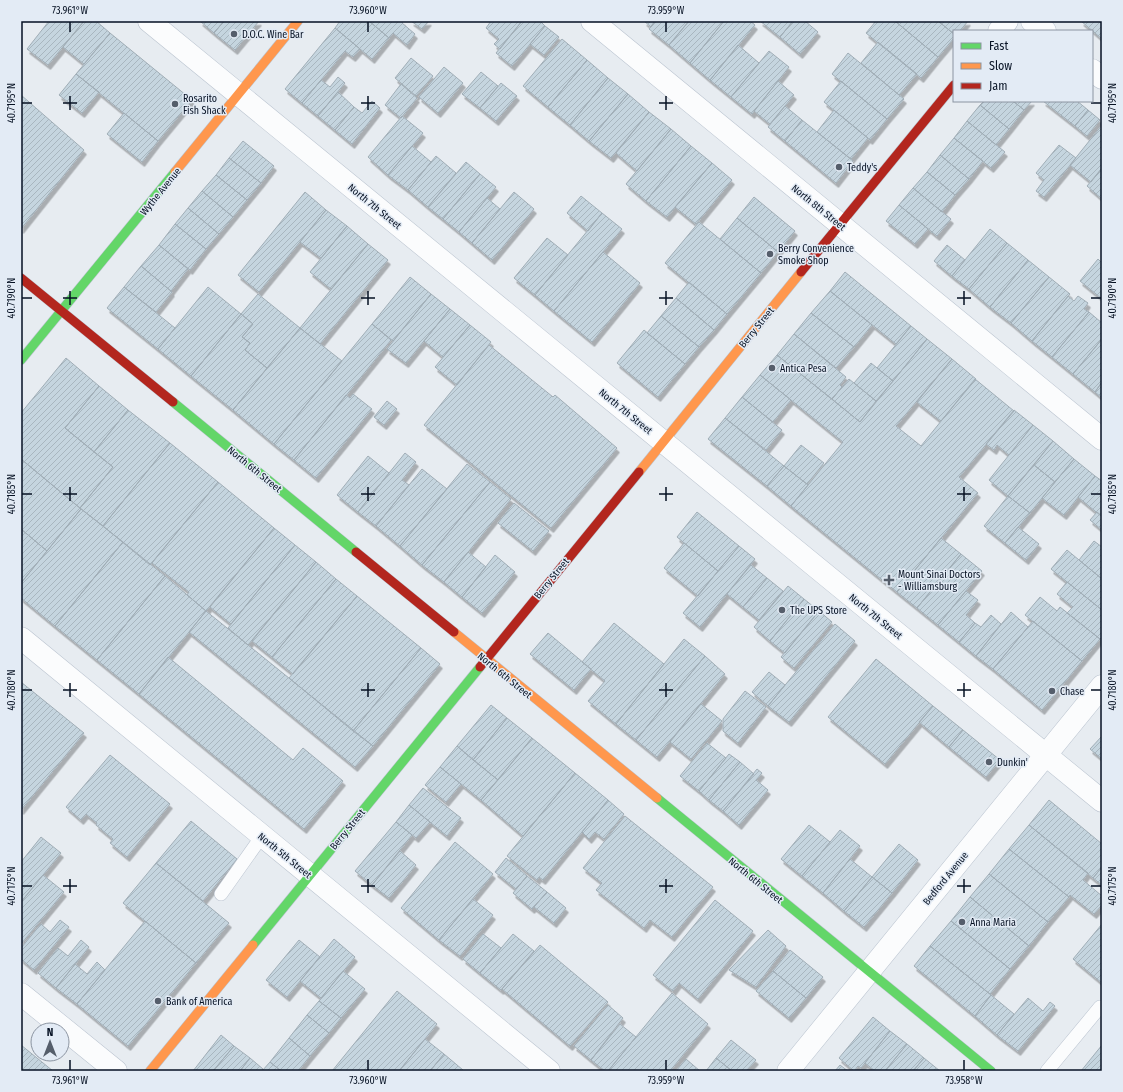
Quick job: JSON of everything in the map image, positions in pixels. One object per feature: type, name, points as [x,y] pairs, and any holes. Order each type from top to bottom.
[{"type":"street","name":"North 7th Street","points":[[149,21],[1102,801]]},
{"type":"street","name":"Wythe Avenue","points":[[21,360],[298,21]]},
{"type":"street","name":"North 8th Street","points":[[592,21],[1102,439]]},
{"type":"street","points":[[1000,30],[1007,21]]},
{"type":"street","points":[[1032,21],[1044,30]]},
{"type":"street","points":[[1093,71],[1102,78]]},
{"type":"street","name":"Berry Street","points":[[150,1071],[953,86]]},
{"type":"street","name":"North 6th Street","points":[[21,278],[485,659],[991,1071]]},
{"type":"street","name":"North 5th Street","points":[[21,638],[549,1071]]},
{"type":"street","name":"Bedford Avenue","points":[[788,1071],[1102,686]]},
{"type":"street","points":[[21,994],[116,1071]]},
{"type":"lane","points":[[221,894],[262,836]]},
{"type":"lane","points":[[1047,1071],[1100,1007],[1102,1009]]},
{"type":"building","points":[[49,21],[84,21],[48,65],[27,49]]},
{"type":"building","points":[[84,21],[96,21],[110,33],[84,64],[63,47]]},
{"type":"building","points":[[200,21],[224,21],[214,33]]},
{"type":"building","points":[[224,21],[259,21],[235,50],[214,33]]},
{"type":"building","points":[[340,21],[369,21],[389,38],[372,59],[335,28]]},
{"type":"building","points":[[369,21],[403,21],[402,23],[415,34],[407,45],[393,33],[389,38]]},
{"type":"building","points":[[411,21],[429,21],[422,29]]},
{"type":"building","points":[[491,21],[522,21],[500,49],[494,44],[499,39],[486,28]]},
{"type":"building","points":[[522,21],[540,21],[545,26],[512,66],[496,53]]},
{"type":"building","points":[[644,21],[655,21],[651,27]]},
{"type":"building","points":[[655,21],[689,21],[669,45],[649,29]]},
{"type":"building","points":[[689,21],[724,21],[690,63],[669,45]]},
{"type":"building","points":[[724,21],[750,21],[755,25],[710,80],[690,63]]},
{"type":"building","points":[[760,21],[793,21],[780,37]]},
{"type":"building","points":[[793,21],[805,21],[818,32],[800,54],[780,37]]},
{"type":"building","points":[[876,21],[895,21],[938,57],[921,78],[866,33]]},
{"type":"building","points":[[895,21],[938,21],[953,33],[953,39],[938,57]]},
{"type":"building","points":[[938,21],[968,21],[961,30],[953,30],[953,33]]},
{"type":"building","points":[[1081,21],[1102,21],[1102,39],[1093,30]]},
{"type":"building","points":[[545,26],[559,37],[544,55],[530,44]]},
{"type":"building","points":[[335,28],[360,49],[353,57],[345,51],[302,103],[285,89]]},
{"type":"building","points":[[110,33],[192,100],[158,141],[76,74]]},
{"type":"building","points":[[562,39],[587,60],[548,107],[523,86]]},
{"type":"building","points":[[878,42],[917,74],[899,95],[861,63]]},
{"type":"building","points":[[738,45],[759,63],[731,97],[710,80]]},
{"type":"building","points":[[769,51],[789,67],[752,114],[731,97]]},
{"type":"building","points":[[848,53],[904,99],[887,119],[832,74]]},
{"type":"building","points":[[411,58],[433,76],[416,96],[395,78]]},
{"type":"building","points":[[587,60],[608,78],[570,125],[548,107]]},
{"type":"building","points":[[444,67],[463,83],[438,113],[419,97]]},
{"type":"building","points":[[481,72],[498,86],[480,108],[462,94]]},
{"type":"building","points":[[76,74],[99,92],[82,113],[59,95]]},
{"type":"building","points":[[338,77],[345,83],[318,116],[302,103],[321,80],[330,87]]},
{"type":"building","points":[[608,78],[628,94],[589,141],[570,125]]},
{"type":"building","points":[[778,81],[794,95],[770,124],[754,111]]},
{"type":"building","points":[[841,81],[887,119],[870,140],[824,102]]},
{"type":"building","points":[[501,83],[517,96],[496,121],[480,108]]},
{"type":"building","points":[[401,84],[417,98],[401,118],[385,105]]},
{"type":"building","points":[[338,92],[354,107],[335,130],[318,116]]},
{"type":"building","points":[[628,94],[649,112],[611,158],[589,141]]},
{"type":"building","points":[[21,95],[84,150],[21,229]]},
{"type":"building","points":[[372,101],[380,108],[352,144],[335,130],[354,107],[362,113]]},
{"type":"building","points":[[983,102],[1014,102],[1024,110],[1009,129],[980,105]]},
{"type":"building","points":[[1014,102],[1031,102],[1024,110]]},
{"type":"building","points":[[1044,102],[1078,102],[1088,110],[1075,126]]},
{"type":"building","points":[[980,105],[1009,129],[996,145],[967,121]]},
{"type":"building","points":[[785,106],[802,120],[785,141],[768,127]]},
{"type":"building","points":[[834,110],[868,138],[851,159],[817,132]]},
{"type":"building","points":[[1088,110],[1100,120],[1087,136],[1075,126]]},
{"type":"building","points":[[649,112],[671,129],[637,171],[616,153]]},
{"type":"building","points":[[124,113],[158,141],[142,162],[107,134]]},
{"type":"building","points":[[402,116],[423,133],[388,175],[368,157]]},
{"type":"building","points":[[802,120],[853,161],[836,183],[785,141]]},
{"type":"building","points":[[967,121],[1005,152],[991,168],[954,138]]},
{"type":"building","points":[[1102,125],[1102,168],[1091,182],[1070,165]]},
{"type":"building","points":[[671,129],[691,146],[646,201],[626,184]]},
{"type":"building","points":[[954,138],[983,161],[969,179],[940,155]]},
{"type":"building","points":[[243,141],[274,166],[261,183],[229,158]]},
{"type":"building","points":[[1059,145],[1076,158],[1044,197],[1036,191],[1044,180],[1036,173]]},
{"type":"building","points":[[412,146],[431,162],[408,190],[388,175]]},
{"type":"building","points":[[691,146],[712,163],[667,217],[646,201]]},
{"type":"building","points":[[940,155],[969,179],[955,195],[927,172]]},
{"type":"building","points":[[436,156],[456,173],[428,207],[408,190]]},
{"type":"building","points":[[229,158],[261,183],[247,200],[216,175]]},
{"type":"building","points":[[466,162],[480,174],[443,219],[428,207]]},
{"type":"building","points":[[712,163],[732,180],[696,224],[675,207]]},
{"type":"building","points":[[1102,168],[1102,199],[1087,186]]},
{"type":"building","points":[[927,172],[955,195],[942,212],[913,188]]},
{"type":"building","points":[[480,174],[496,187],[459,232],[443,219]]},
{"type":"building","points":[[216,175],[247,200],[233,217],[202,191]]},
{"type":"building","points":[[913,188],[951,219],[937,236],[899,205]]},
{"type":"building","points":[[202,191],[233,217],[219,234],[188,208]]},
{"type":"building","points":[[305,192],[326,210],[259,292],[238,275]]},
{"type":"building","points":[[514,192],[534,209],[492,260],[472,243]]},
{"type":"building","points":[[581,196],[602,213],[588,231],[567,213]]},
{"type":"building","points":[[754,197],[795,231],[778,252],[737,218]]},
{"type":"building","points":[[487,198],[500,209],[472,243],[459,232]]},
{"type":"building","points":[[899,205],[928,229],[915,244],[886,221]]},
{"type":"building","points":[[188,208],[219,234],[206,249],[175,224]]},
{"type":"building","points":[[326,210],[347,226],[321,258],[300,242]]},
{"type":"building","points":[[602,213],[622,229],[554,311],[535,295]]},
{"type":"building","points":[[737,218],[778,252],[761,273],[720,239]]},
{"type":"building","points":[[699,222],[761,273],[727,314],[665,263]]},
{"type":"building","points":[[175,224],[206,249],[190,270],[159,245]]},
{"type":"building","points":[[347,226],[368,244],[331,289],[310,272]]},
{"type":"building","points":[[990,229],[1007,243],[969,289],[952,276]]},
{"type":"building","points":[[547,238],[568,255],[535,295],[514,278]]},
{"type":"building","points":[[1007,243],[1028,260],[990,307],[969,289]]},
{"type":"building","points":[[368,244],[388,260],[320,344],[300,328]]},
{"type":"building","points":[[159,245],[188,269],[171,291],[141,266]]},
{"type":"building","points":[[947,245],[965,260],[952,276],[934,261]]},
{"type":"building","points":[[603,252],[640,283],[592,342],[554,311]]},
{"type":"building","points":[[1098,259],[1102,263],[1101,298],[1080,281]]},
{"type":"building","points":[[1028,260],[1049,277],[1011,323],[990,307]]},
{"type":"building","points":[[141,266],[172,292],[156,312],[124,287]]},
{"type":"building","points":[[845,272],[911,326],[896,344],[830,291]]},
{"type":"building","points":[[410,277],[431,294],[393,341],[372,324]]},
{"type":"building","points":[[1049,277],[1070,294],[1032,341],[1011,323]]},
{"type":"building","points":[[689,282],[727,314],[714,330],[676,298]]},
{"type":"building","points":[[124,287],[175,328],[158,349],[107,308]]},
{"type":"building","points":[[208,287],[241,314],[191,376],[158,349]]},
{"type":"building","points":[[830,291],[872,325],[854,347],[811,313]]},
{"type":"building","points":[[258,294],[300,328],[267,368],[245,350],[250,343],[242,337],[253,324],[241,314]]},
{"type":"building","points":[[431,294],[450,309],[406,363],[387,349]]},
{"type":"building","points":[[1068,296],[1074,301],[1078,296],[1088,303],[1084,309],[1089,312],[1052,357],[1032,341]]},
{"type":"building","points":[[676,298],[714,330],[699,347],[661,316]]},
{"type":"building","points":[[450,309],[470,325],[443,357],[424,341]]},
{"type":"building","points":[[1089,312],[1102,323],[1102,339],[1073,374],[1052,357]]},
{"type":"building","points":[[811,313],[854,347],[836,368],[794,334]]},
{"type":"building","points":[[241,314],[253,324],[242,337],[250,343],[245,350],[267,368],[233,410],[191,376]]},
{"type":"building","points":[[661,316],[699,347],[685,364],[647,333]]},
{"type":"building","points":[[372,324],[391,340],[294,460],[274,444]]},
{"type":"building","points":[[470,325],[491,342],[457,385],[435,367]]},
{"type":"building","points":[[911,326],[927,339],[893,381],[877,368]]},
{"type":"building","points":[[300,328],[342,361],[274,444],[233,410]]},
{"type":"building","points":[[644,330],[685,364],[658,397],[617,363]]},
{"type":"building","points":[[794,334],[846,377],[840,385],[842,387],[832,399],[777,355]]},
{"type":"building","points":[[927,339],[952,359],[896,426],[921,446],[975,379],[1014,411],[959,477],[978,493],[897,592],[791,506],[843,442],[760,375],[777,355],[860,422]]},
{"type":"building","points":[[1102,339],[1102,382],[1095,392],[1073,374]]},
{"type":"building","points":[[489,345],[553,397],[555,395],[617,448],[551,528],[424,425]]},
{"type":"building","points":[[66,358],[99,386],[65,428],[113,467],[80,508],[21,459],[21,413]]},
{"type":"building","points":[[952,359],[976,379],[941,421],[917,402]]},
{"type":"building","points":[[871,363],[893,381],[876,401],[854,383]]},
{"type":"building","points":[[760,375],[791,400],[773,422],[742,397]]},
{"type":"building","points":[[849,379],[876,401],[860,422],[832,399]]},
{"type":"building","points":[[1102,382],[1102,398],[1095,392]]},
{"type":"building","points":[[99,386],[128,410],[94,452],[65,428]]},
{"type":"building","points":[[353,394],[372,409],[316,478],[294,460],[346,395],[350,398]]},
{"type":"building","points":[[742,397],[782,430],[766,450],[725,418]]},
{"type":"building","points":[[387,401],[397,409],[384,425],[374,417]]},
{"type":"building","points":[[128,410],[170,443],[103,526],[80,508],[113,467],[94,452]]},
{"type":"building","points":[[1014,410],[1033,425],[1009,455],[997,445],[994,450],[986,444]]},
{"type":"building","points":[[725,418],[784,466],[767,486],[708,439]]},
{"type":"building","points":[[1033,425],[1053,441],[1008,496],[989,480]]},
{"type":"building","points":[[1053,441],[1074,459],[1055,482],[1034,465]]},
{"type":"building","points":[[170,443],[218,482],[150,565],[103,526]]},
{"type":"building","points":[[801,445],[824,463],[807,484],[784,466]]},
{"type":"building","points":[[405,453],[416,462],[402,480],[409,485],[376,526],[358,512]]},
{"type":"building","points":[[368,456],[389,473],[358,512],[337,495]]},
{"type":"building","points":[[21,459],[81,509],[47,551],[21,529]]},
{"type":"building","points":[[1074,459],[1095,476],[1064,515],[1042,498]]},
{"type":"building","points":[[467,464],[490,482],[422,565],[400,546]]},
{"type":"building","points":[[1034,465],[1055,482],[1030,513],[1008,496]]},
{"type":"building","points":[[784,466],[808,485],[791,506],[767,486]]},
{"type":"building","points":[[422,469],[447,489],[400,546],[376,526]]},
{"type":"building","points":[[1095,476],[1102,481],[1101,516],[1078,497]]},
{"type":"building","points":[[218,482],[274,528],[206,611],[187,595],[189,592],[152,563]]},
{"type":"building","points":[[490,482],[511,499],[444,582],[422,565]]},
{"type":"building","points":[[1008,496],[1030,513],[1005,543],[984,526]]},
{"type":"building","points":[[514,503],[549,531],[533,551],[498,523]]},
{"type":"building","points":[[81,509],[123,542],[55,626],[21,598],[21,583]]},
{"type":"building","points":[[697,512],[739,546],[718,571],[677,537]]},
{"type":"building","points":[[1097,512],[1102,516],[1102,530],[1090,520]]},
{"type":"building","points":[[1018,527],[1039,544],[1026,560],[1005,543]]},
{"type":"building","points":[[274,528],[295,545],[231,624],[210,607]]},
{"type":"building","points":[[21,529],[47,551],[21,583]]},
{"type":"building","points":[[941,538],[961,554],[917,608],[897,592]]},
{"type":"building","points":[[1094,541],[1102,547],[1102,579],[1079,560]]},
{"type":"building","points":[[123,542],[165,576],[97,660],[55,626]]},
{"type":"building","points":[[684,543],[718,571],[698,596],[664,568]]},
{"type":"building","points":[[295,545],[316,562],[248,645],[228,628]]},
{"type":"building","points":[[739,546],[755,559],[700,627],[683,613]]},
{"type":"building","points":[[1067,550],[1102,579],[1102,610],[1051,569]]},
{"type":"building","points":[[468,552],[486,567],[462,597],[444,582]]},
{"type":"building","points":[[961,554],[982,571],[938,625],[917,608]]},
{"type":"building","points":[[495,555],[515,572],[482,613],[462,597]]},
{"type":"building","points":[[316,562],[336,579],[272,657],[252,641]]},
{"type":"building","points":[[751,565],[767,578],[743,607],[727,594]]},
{"type":"building","points":[[165,576],[206,611],[139,694],[97,660]]},
{"type":"building","points":[[767,578],[783,591],[759,620],[743,607]]},
{"type":"building","points":[[336,579],[357,596],[293,674],[272,657]]},
{"type":"building","points":[[1067,582],[1102,610],[1102,637],[1100,639],[1067,613],[1073,607],[1057,594]]},
{"type":"building","name":"The UPS Store","points":[[788,586],[804,599],[770,641],[754,627]]},
{"type":"building","points":[[966,591],[978,600],[966,615],[975,623],[959,642],[938,625]]},
{"type":"building","points":[[357,596],[421,648],[353,731],[289,678]]},
{"type":"building","points":[[1040,597],[1057,611],[1060,607],[1100,639],[1082,661],[1025,615]]},
{"type":"building","points":[[804,599],[819,611],[785,653],[770,641]]},
{"type":"building","points":[[206,611],[373,746],[355,767],[189,632]]},
{"type":"building","points":[[819,611],[832,622],[794,668],[781,657]]},
{"type":"building","points":[[1011,612],[1028,627],[993,669],[976,656]]},
{"type":"building","points":[[991,615],[1001,624],[976,656],[959,642],[975,623],[981,627]]},
{"type":"building","points":[[1033,621],[1082,661],[1042,710],[993,669]]},
{"type":"building","points":[[614,623],[664,664],[616,724],[588,701],[605,681],[582,662]]},
{"type":"building","points":[[835,624],[855,641],[789,722],[768,706]]},
{"type":"building","points":[[548,633],[591,669],[574,690],[530,654]]},
{"type":"building","points":[[684,639],[705,656],[636,740],[616,724]]},
{"type":"building","points":[[421,648],[440,664],[373,746],[353,731]]},
{"type":"building","points":[[705,656],[725,674],[657,757],[636,740]]},
{"type":"building","points":[[168,657],[293,760],[303,748],[343,781],[304,829],[139,694]]},
{"type":"building","points":[[876,659],[933,706],[885,764],[828,717]]},
{"type":"building","points":[[769,672],[785,685],[768,706],[752,692]]},
{"type":"building","points":[[21,682],[84,733],[21,810]]},
{"type":"building","points":[[745,691],[766,707],[738,743],[723,731],[723,719]]},
{"type":"building","points":[[701,704],[722,721],[691,759],[670,742]]},
{"type":"building","points":[[491,705],[507,718],[473,760],[457,746]]},
{"type":"building","points":[[933,706],[963,730],[949,747],[919,722]]},
{"type":"building","points":[[507,718],[532,738],[498,780],[473,760]]},
{"type":"building","points":[[963,730],[1000,760],[986,777],[949,747]]},
{"type":"building","points":[[1102,736],[1102,759],[1090,749]]},
{"type":"building","points":[[532,738],[575,773],[523,836],[481,800]]},
{"type":"building","points":[[707,743],[726,758],[699,791],[680,776]]},
{"type":"building","points":[[457,746],[498,780],[481,800],[440,767]]},
{"type":"building","points":[[729,754],[740,762],[709,800],[699,791]]},
{"type":"building","points":[[110,755],[170,804],[127,857],[110,843],[113,839],[96,825],[97,823],[86,814],[81,820],[66,807]]},
{"type":"building","points":[[740,762],[754,774],[723,811],[709,800]]},
{"type":"building","points":[[440,767],[461,784],[446,802],[425,785]]},
{"type":"building","points":[[757,769],[762,773],[756,780],[768,790],[739,825],[723,811]]},
{"type":"building","points":[[575,773],[608,800],[543,880],[539,877],[537,880],[507,856]]},
{"type":"building","points":[[423,788],[461,818],[447,836],[409,805]]},
{"type":"building","points":[[608,800],[624,814],[604,839],[595,832],[589,839],[582,832]]},
{"type":"building","points":[[1049,800],[1102,844],[1102,867],[1093,878],[1029,825]]},
{"type":"building","points":[[409,805],[430,822],[416,838],[396,822]]},
{"type":"building","points":[[625,816],[713,887],[672,937],[650,920],[644,928],[596,890],[602,883],[583,868]]},
{"type":"building","points":[[191,821],[237,859],[203,901],[156,863]]},
{"type":"building","points":[[396,822],[412,835],[372,885],[355,871]]},
{"type":"building","points":[[809,825],[830,842],[802,876],[781,859]]},
{"type":"building","points":[[1029,825],[1088,873],[1083,880],[1102,896],[1102,905],[1094,914],[1070,895],[1069,897],[1009,849]]},
{"type":"building","points":[[840,830],[860,846],[823,893],[802,876]]},
{"type":"building","points":[[41,837],[61,853],[21,902],[21,862]]},
{"type":"building","points":[[455,842],[493,874],[439,940],[401,908]]},
{"type":"building","points":[[899,844],[918,860],[892,893],[872,877]]},
{"type":"building","points":[[1009,849],[1069,897],[1048,922],[989,874]]},
{"type":"building","points":[[400,851],[416,865],[389,898],[372,885]]},
{"type":"building","points":[[506,858],[527,876],[516,889],[495,872]]},
{"type":"building","points":[[850,859],[872,877],[844,911],[823,893]]},
{"type":"building","points":[[156,863],[229,923],[196,963],[123,903]]},
{"type":"building","points":[[1102,867],[1102,885],[1093,878]]},
{"type":"building","points":[[989,874],[1048,922],[1029,946],[970,897]]},
{"type":"building","points":[[43,875],[64,892],[21,944],[21,902]]},
{"type":"building","points":[[527,876],[547,892],[532,909],[513,893]]},
{"type":"building","points":[[872,877],[892,893],[864,927],[844,911]]},
{"type":"building","points":[[547,892],[566,908],[554,923],[534,907]]},
{"type":"building","points":[[970,897],[1029,946],[1010,969],[951,921]]},
{"type":"building","points":[[473,899],[493,915],[460,956],[439,940]]},
{"type":"building","points":[[715,900],[753,931],[698,999],[679,983],[673,991],[653,975]]},
{"type":"building","points":[[60,920],[69,927],[34,970],[21,959],[21,948],[41,924],[50,932]]},
{"type":"building","points":[[145,921],[196,963],[128,1046],[77,1004]]},
{"type":"building","points":[[951,921],[1010,969],[990,994],[930,946]]},
{"type":"building","points":[[1102,924],[1102,983],[1073,959]]},
{"type":"building","points":[[768,930],[786,946],[756,987],[729,970]]},
{"type":"building","points":[[483,934],[501,948],[480,973],[463,959]]},
{"type":"building","points":[[513,934],[534,951],[501,990],[480,973]]},
{"type":"building","points":[[334,939],[355,957],[321,998],[300,981]]},
{"type":"building","points":[[81,940],[89,947],[56,988],[38,973],[58,948],[68,956]]},
{"type":"building","points":[[299,940],[320,957],[287,997],[266,980]]},
{"type":"building","points":[[540,945],[608,1002],[570,1046],[502,989]]},
{"type":"building","points":[[930,946],[991,995],[975,1016],[914,966]]},
{"type":"building","points":[[790,950],[823,977],[806,998],[773,971]]},
{"type":"building","points":[[97,962],[105,970],[77,1004],[56,988],[75,964],[87,974]]},
{"type":"building","points":[[343,971],[365,989],[341,1018],[319,1001]]},
{"type":"building","points":[[773,971],[806,998],[789,1018],[756,991]]},
{"type":"building","points":[[397,991],[437,1024],[399,1071],[332,1071]]},
{"type":"building","points":[[672,993],[708,1024],[670,1071],[608,1071]]},
{"type":"building","points":[[991,995],[1014,1014],[997,1035],[975,1016]]},
{"type":"building","points":[[1028,998],[1043,1011],[1050,1002],[1055,1006],[1018,1051],[997,1035]]},
{"type":"building","points":[[319,1001],[341,1018],[329,1033],[307,1015]]},
{"type":"building","points":[[608,1005],[623,1018],[591,1060],[574,1046]]},
{"type":"building","points":[[307,1015],[329,1033],[310,1056],[289,1038]]},
{"type":"building","points":[[873,1017],[890,1031],[861,1068],[858,1066],[854,1071],[839,1058]]},
{"type":"building","points":[[620,1024],[636,1037],[608,1071],[605,1071],[591,1060]]},
{"type":"building","points":[[890,1031],[907,1044],[885,1071],[875,1071],[865,1063]]},
{"type":"building","points":[[221,1035],[234,1046],[213,1071],[193,1071]]},
{"type":"building","points":[[289,1038],[310,1056],[298,1071],[281,1071],[270,1062]]},
{"type":"building","points":[[425,1039],[444,1054],[430,1071],[399,1071]]},
{"type":"building","points":[[731,1040],[756,1060],[746,1071],[732,1071],[716,1058]]},
{"type":"building","points":[[907,1044],[924,1058],[913,1071],[885,1071]]},
{"type":"building","points":[[21,1045],[30,1052],[30,1062],[42,1062],[53,1071],[21,1071]]},
{"type":"building","points":[[1102,1045],[1102,1071],[1081,1071]]},
{"type":"building","points":[[234,1046],[250,1058],[240,1071],[213,1071]]},
{"type":"building","points":[[444,1054],[463,1070],[430,1071]]},
{"type":"building","points":[[250,1058],[263,1069],[262,1071],[240,1071]]},
{"type":"building","points":[[716,1058],[732,1071],[706,1071]]},
{"type":"building","points":[[924,1058],[940,1071],[913,1071]]},
{"type":"building","points":[[686,1059],[700,1071],[676,1071]]},
{"type":"building","points":[[270,1062],[281,1071],[262,1071]]},
{"type":"building","points":[[840,1065],[848,1071],[835,1071]]},
{"type":"traffic: fast","points":[[21,360],[175,172]]},
{"type":"traffic: fast","points":[[173,402],[356,552]]},
{"type":"traffic: fast","points":[[253,945],[480,667]]},
{"type":"traffic: fast","points":[[657,798],[991,1071]]},
{"type":"traffic: slow","points":[[175,172],[298,21]]},
{"type":"traffic: slow","points":[[639,472],[801,272]]},
{"type":"traffic: slow","points":[[454,632],[657,798]]},
{"type":"traffic: slow","points":[[150,1071],[253,945]]},
{"type":"traffic: jam","points":[[801,272],[953,86]]},
{"type":"traffic: jam","points":[[21,278],[173,402]]},
{"type":"traffic: jam","points":[[480,667],[639,472]]},
{"type":"traffic: jam","points":[[356,552],[454,632]]},
{"type":"place","name":"D.O.C. Wine Bar","points":[[234,34]]},
{"type":"place","name":"Rosarito Fish Shack","points":[[175,104]]},
{"type":"place","name":"Teddy's","points":[[839,167]]},
{"type":"place","name":"Berry Convenience Smoke Shop","points":[[770,254]]},
{"type":"place","name":"Antica Pesa","points":[[772,368]]},
{"type":"place","name":"Mount Sinai Doctors - Williamsburg","points":[[889,580]]},
{"type":"place","name":"The UPS Store","points":[[782,610]]},
{"type":"place","name":"Chase","points":[[1052,691]]},
{"type":"place","name":"Dunkin'","points":[[989,762]]},
{"type":"place","name":"Anna Maria","points":[[962,922]]},
{"type":"place","name":"Bank of America","points":[[158,1001]]}]
